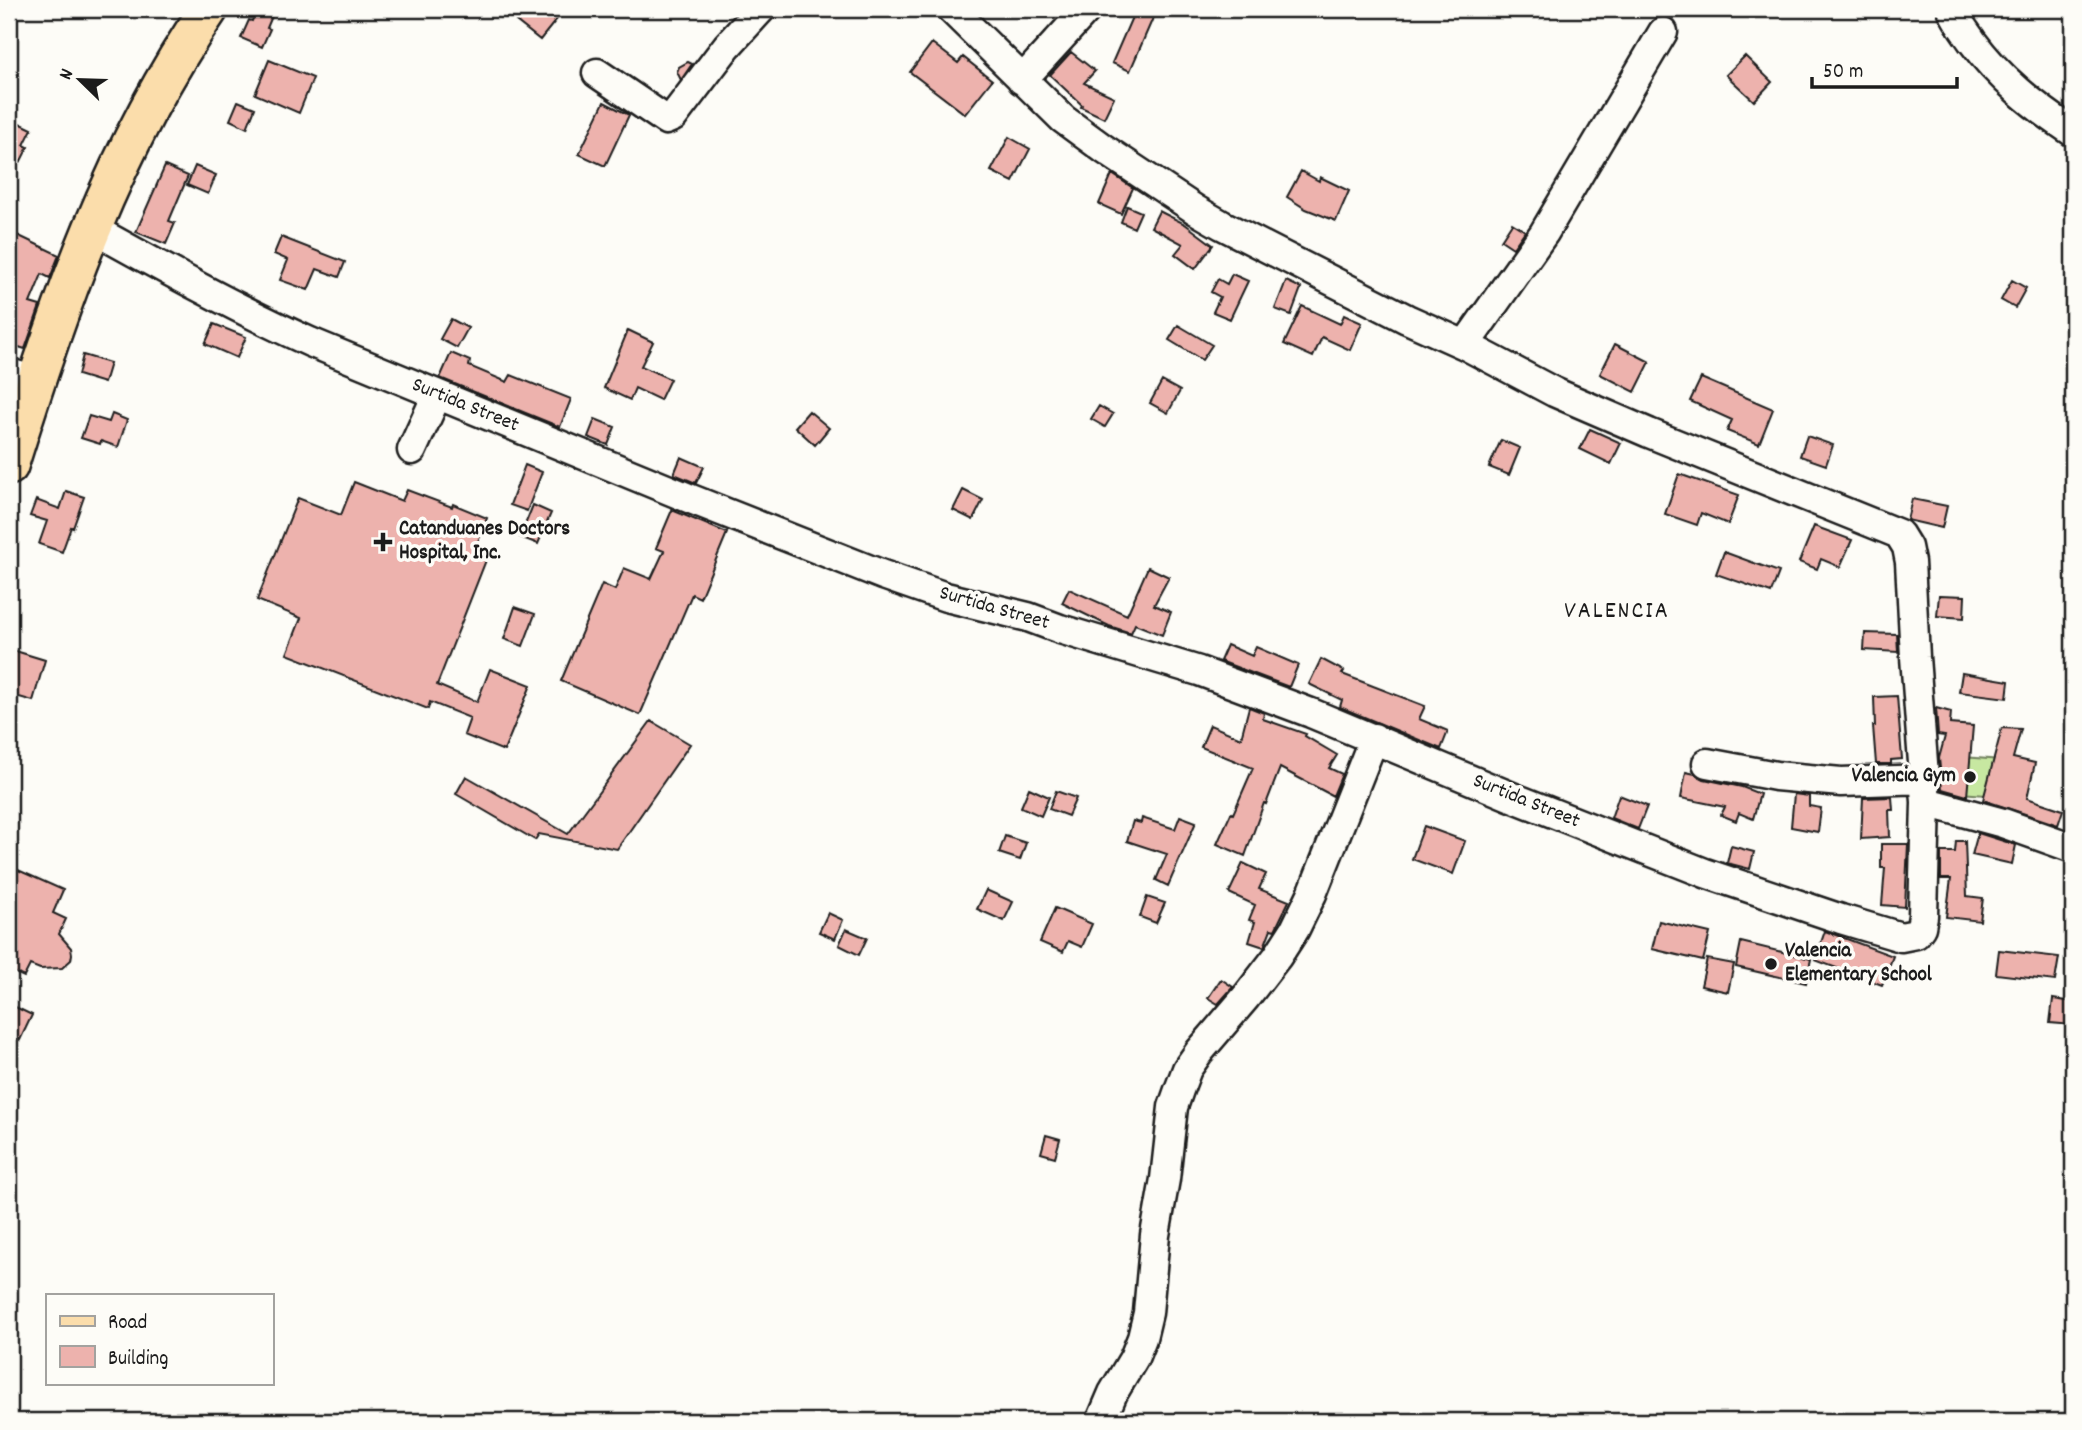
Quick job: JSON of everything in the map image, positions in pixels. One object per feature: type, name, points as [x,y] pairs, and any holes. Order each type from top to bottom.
[{"type":"main road","points":[[9,466],[22,377],[150,106],[209,9]]},
{"type":"street","points":[[597,73],[666,120],[673,117],[727,46],[761,9]]},
{"type":"street","points":[[951,9],[1063,118],[1196,210],[1554,392],[1899,534],[1907,547],[1910,562],[1925,790]]},
{"type":"street","points":[[1022,79],[1087,9]]},
{"type":"street","points":[[1952,9],[1967,34],[2004,79],[2030,102],[2073,132]]},
{"type":"street","points":[[1465,345],[1544,233],[1664,32]]},
{"type":"street","name":"Surtida Street","points":[[91,228],[262,320],[437,395],[883,575],[946,597],[1028,617],[1060,629],[1157,656],[1374,738],[1512,797],[1705,873],[1901,937],[1916,934],[1921,927],[1923,916],[1925,790]]},
{"type":"street","points":[[412,450],[437,395]]},
{"type":"street","points":[[1101,1421],[1142,1338],[1148,1313],[1155,1235],[1173,1107],[1187,1069],[1277,957],[1295,929],[1318,881],[1374,738]]},
{"type":"street","points":[[1707,763],[1776,776],[1925,790],[2003,823],[2073,848]]},
{"type":"green space","name":"Valencia Gym","points":[[1937,755],[2001,760],[1999,796],[1934,791]]},
{"type":"building","points":[[257,9],[275,9],[262,47],[241,38]]},
{"type":"building","points":[[526,9],[565,9],[540,40],[516,21]]},
{"type":"building","points":[[1135,10],[1153,18],[1130,71],[1112,63]]},
{"type":"building","points":[[932,43],[958,63],[963,57],[992,80],[965,114],[910,72]]},
{"type":"building","points":[[1071,52],[1095,71],[1084,83],[1114,97],[1104,118],[1081,107],[1082,105],[1050,75]]},
{"type":"building","points":[[1745,56],[1772,82],[1754,101],[1726,75]]},
{"type":"building","points":[[269,60],[313,78],[299,113],[255,94]]},
{"type":"building","points":[[688,62],[692,64],[681,80],[677,72],[679,67]]},
{"type":"building","points":[[238,101],[255,108],[247,128],[230,120]]},
{"type":"building","points":[[604,102],[629,115],[605,166],[579,154]]},
{"type":"building","points":[[9,118],[32,129],[24,145],[28,147],[20,163],[16,161],[9,178]]},
{"type":"building","points":[[1009,137],[1030,149],[1013,182],[991,171]]},
{"type":"building","points":[[165,166],[188,176],[169,221],[175,223],[166,244],[136,232]]},
{"type":"building","points":[[195,166],[216,175],[208,194],[187,185]]},
{"type":"building","points":[[1301,171],[1319,181],[1320,177],[1349,191],[1336,221],[1306,209],[1287,197]]},
{"type":"building","points":[[1112,174],[1133,188],[1121,214],[1099,204]]},
{"type":"building","points":[[1127,206],[1141,212],[1134,228],[1121,222]]},
{"type":"building","points":[[1159,211],[1185,224],[1213,245],[1195,269],[1175,254],[1183,244],[1151,227]]},
{"type":"building","points":[[1512,223],[1525,231],[1513,248],[1501,240]]},
{"type":"building","points":[[15,234],[59,255],[50,278],[42,274],[30,303],[40,306],[25,349],[9,344],[9,249]]},
{"type":"building","points":[[281,237],[345,262],[339,277],[317,269],[308,290],[280,280],[288,260],[274,254]]},
{"type":"building","points":[[1232,274],[1248,281],[1230,319],[1213,312],[1220,297],[1211,292],[1218,279],[1227,284]]},
{"type":"building","points":[[2012,280],[2026,288],[2015,308],[2001,300]]},
{"type":"building","points":[[1286,281],[1301,288],[1291,315],[1275,309]]},
{"type":"building","points":[[1302,306],[1340,324],[1344,315],[1362,323],[1350,350],[1322,337],[1313,357],[1284,344]]},
{"type":"building","points":[[451,319],[468,328],[457,348],[440,339]]},
{"type":"building","points":[[214,324],[246,337],[237,358],[205,344]]},
{"type":"building","points":[[1178,325],[1212,345],[1202,360],[1169,340]]},
{"type":"building","points":[[628,330],[653,342],[641,366],[670,379],[660,400],[635,388],[630,400],[604,388]]},
{"type":"building","points":[[1615,344],[1650,362],[1635,392],[1600,374]]},
{"type":"building","points":[[451,353],[470,361],[469,366],[507,382],[511,375],[571,399],[560,427],[440,378]]},
{"type":"building","points":[[83,355],[110,363],[104,383],[78,375]]},
{"type":"building","points":[[1701,378],[1773,409],[1759,444],[1727,431],[1732,420],[1690,401]]},
{"type":"building","points":[[1162,381],[1180,391],[1168,413],[1150,403]]},
{"type":"building","points":[[1099,406],[1113,414],[1105,427],[1091,419]]},
{"type":"building","points":[[809,411],[829,428],[815,445],[795,427]]},
{"type":"building","points":[[112,414],[127,420],[118,447],[81,438],[89,416],[109,422]]},
{"type":"building","points":[[595,419],[615,427],[608,445],[588,437]]},
{"type":"building","points":[[1590,429],[1621,443],[1611,464],[1580,449]]},
{"type":"building","points":[[1807,436],[1833,445],[1826,465],[1800,456]]},
{"type":"building","points":[[1501,440],[1520,448],[1509,475],[1489,467]]},
{"type":"building","points":[[681,457],[704,467],[696,483],[674,474]]},
{"type":"building","points":[[525,465],[542,472],[527,511],[510,505]]},
{"type":"building","points":[[1679,474],[1739,495],[1728,524],[1701,513],[1697,525],[1665,514]]},
{"type":"building","points":[[354,482],[402,501],[407,490],[487,518],[473,555],[486,560],[437,685],[477,702],[490,669],[531,685],[504,751],[464,735],[470,718],[430,702],[428,709],[287,654],[301,618],[257,600],[298,498],[341,515]]},
{"type":"building","points":[[963,490],[983,500],[973,520],[953,510]]},
{"type":"building","points":[[66,491],[84,497],[62,552],[39,544],[47,521],[30,516],[36,500],[60,509]]},
{"type":"building","points":[[1912,499],[1947,506],[1942,528],[1907,520]]},
{"type":"building","points":[[533,505],[551,513],[538,544],[520,537]]},
{"type":"building","points":[[672,510],[727,533],[700,598],[692,594],[640,715],[561,681],[602,584],[615,590],[624,568],[651,579],[664,551],[656,548]]},
{"type":"building","points":[[1814,526],[1852,540],[1840,567],[1821,559],[1817,569],[1799,562]]},
{"type":"building","points":[[1724,552],[1779,572],[1771,593],[1716,574]]},
{"type":"building","points":[[1148,567],[1169,577],[1154,605],[1171,612],[1162,635],[1135,624],[1131,633],[1109,626],[1062,603],[1069,589],[1127,615]]},
{"type":"building","points":[[1939,595],[1965,596],[1964,618],[1937,616]]},
{"type":"building","points":[[515,607],[535,614],[523,646],[504,639]]},
{"type":"building","points":[[1865,633],[1897,634],[1898,652],[1864,650]]},
{"type":"building","points":[[1227,645],[1252,656],[1256,647],[1298,665],[1289,687],[1220,661]]},
{"type":"building","points":[[9,649],[45,660],[33,701],[9,694]]},
{"type":"building","points":[[1321,659],[1344,671],[1342,674],[1425,706],[1419,719],[1448,731],[1441,749],[1340,707],[1342,700],[1309,684]]},
{"type":"building","points":[[1962,673],[2009,681],[2007,698],[1959,692]]},
{"type":"building","points":[[1897,696],[1902,759],[1891,760],[1891,764],[1876,764],[1874,697]]},
{"type":"building","points":[[1249,707],[1264,713],[1263,719],[1306,734],[1305,736],[1337,755],[1329,768],[1342,774],[1333,796],[1280,768],[1245,856],[1217,844],[1253,768],[1201,747],[1210,725],[1241,738]]},
{"type":"building","points":[[1936,708],[1951,712],[1950,724],[1973,726],[1967,796],[1942,789],[1939,758],[1945,736],[1938,735]]},
{"type":"building","points":[[651,721],[690,744],[617,849],[539,834],[535,840],[456,794],[466,776],[568,834]]},
{"type":"building","points":[[2002,728],[2021,729],[2013,758],[2035,763],[2027,798],[2063,810],[2058,825],[1983,800]]},
{"type":"building","points":[[1686,772],[1760,794],[1753,819],[1739,813],[1736,821],[1721,815],[1725,807],[1681,798]]},
{"type":"building","points":[[1029,788],[1049,797],[1041,816],[1021,807]]},
{"type":"building","points":[[1056,791],[1076,798],[1068,816],[1049,809]]},
{"type":"building","points":[[1794,794],[1809,796],[1809,806],[1821,808],[1818,832],[1791,827]]},
{"type":"building","points":[[1619,795],[1647,806],[1638,829],[1611,818]]},
{"type":"building","points":[[1892,797],[1893,810],[1889,810],[1890,837],[1861,839],[1863,798]]},
{"type":"building","points":[[1180,816],[1196,822],[1168,886],[1156,880],[1167,854],[1127,841],[1133,821],[1141,823],[1142,818],[1175,829]]},
{"type":"building","points":[[1424,826],[1465,841],[1453,874],[1412,859]]},
{"type":"building","points":[[1978,833],[2016,845],[2012,864],[1972,855]]},
{"type":"building","points":[[1005,836],[1026,843],[1020,860],[999,853]]},
{"type":"building","points":[[1956,841],[1965,841],[1967,896],[1983,898],[1980,921],[1946,917],[1951,879],[1941,879],[1941,852],[1955,852]]},
{"type":"building","points":[[1881,844],[1908,844],[1905,907],[1882,905],[1885,868],[1881,868]]},
{"type":"building","points":[[1731,846],[1754,852],[1750,869],[1727,863]]},
{"type":"building","points":[[1243,863],[1266,874],[1259,889],[1289,901],[1275,930],[1271,929],[1264,947],[1249,942],[1255,922],[1249,920],[1255,905],[1229,893]]},
{"type":"building","points":[[9,866],[63,890],[53,913],[66,919],[59,934],[71,948],[72,954],[71,960],[62,968],[40,969],[30,965],[24,977],[9,970]]},
{"type":"building","points":[[986,890],[1013,902],[1004,921],[977,909]]},
{"type":"building","points":[[1147,897],[1165,903],[1156,923],[1140,917]]},
{"type":"building","points":[[1055,908],[1092,924],[1082,947],[1068,941],[1063,952],[1040,942]]},
{"type":"building","points":[[828,913],[843,920],[835,939],[819,932]]},
{"type":"building","points":[[1659,921],[1710,933],[1703,961],[1652,949]]},
{"type":"building","points":[[846,929],[867,938],[859,955],[839,945]]},
{"type":"building","points":[[1825,931],[1893,956],[1882,985],[1815,960]]},
{"type":"building","points":[[1741,942],[1811,959],[1806,983],[1736,967]]},
{"type":"building","points":[[1999,950],[2059,957],[2055,981],[1996,974]]},
{"type":"building","points":[[1707,959],[1734,964],[1728,992],[1701,986]]},
{"type":"building","points":[[1221,979],[1233,987],[1218,1004],[1208,998]]},
{"type":"building","points":[[2053,999],[2073,1002],[2073,1025],[2050,1023]]},
{"type":"building","points":[[9,1004],[32,1015],[20,1040],[9,1034]]},
{"type":"building","points":[[1046,1135],[1060,1139],[1055,1157],[1041,1153]]},
{"type":"place","name":"Catanduanes Doctors Hospital, Inc.","points":[[383,542]]},
{"type":"place","name":"Valencia Gym","points":[[1970,777]]},
{"type":"place","name":"Valencia Elementary School","points":[[1771,964]]},
{"type":"district","name":"VALENCIA","points":[[1617,612]]}]
